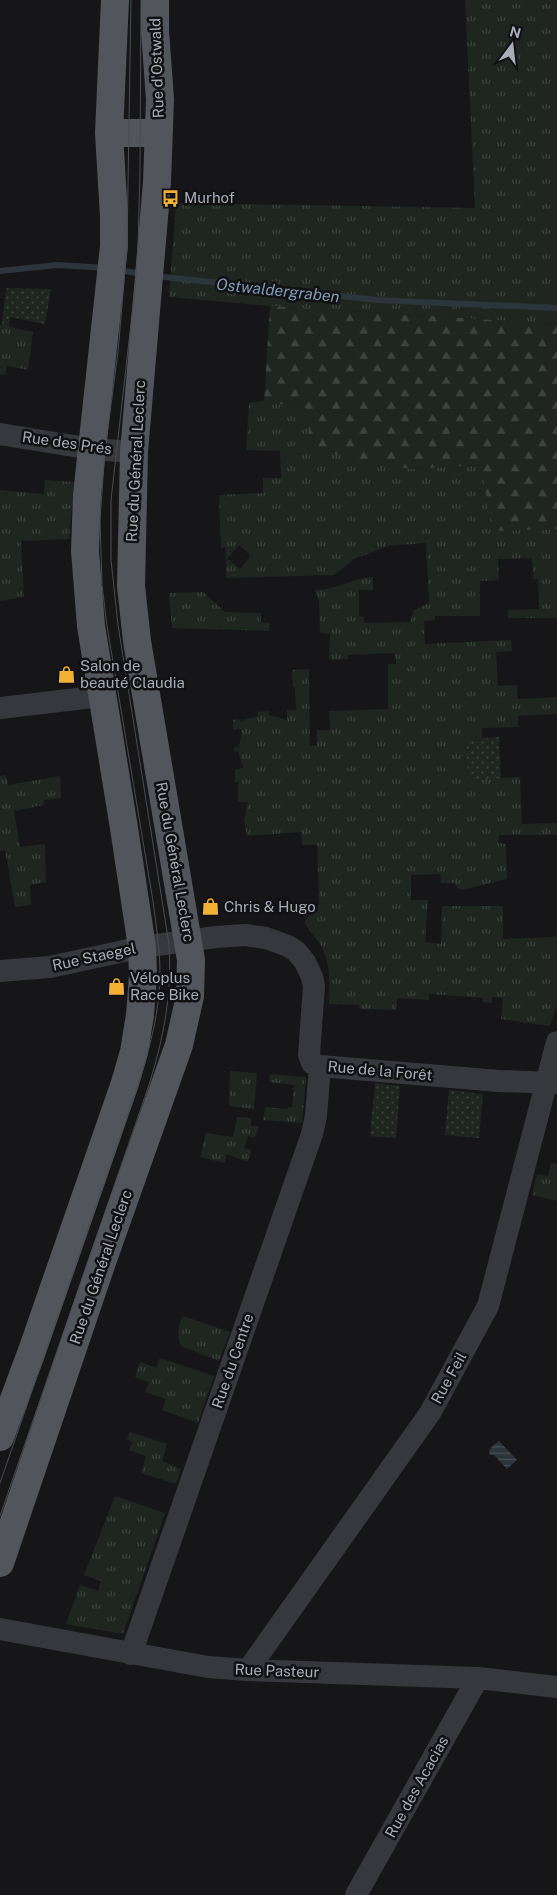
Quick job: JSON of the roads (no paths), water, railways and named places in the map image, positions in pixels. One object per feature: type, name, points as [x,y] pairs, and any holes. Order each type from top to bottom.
[{"type":"main road","points":[[0,1437],[130,1066],[140,1015],[142,947],[88,602],[85,551],[87,494],[114,246],[109,133],[115,0]]},
{"type":"main road","name":"Rue d'Ostwald","points":[[109,133],[158,133],[160,99],[155,31],[155,0]]},
{"type":"main road","name":"Rue du Général Leclerc","points":[[0,1564],[112,1234],[179,1045],[186,1020],[191,978],[188,941],[137,641],[132,600],[131,545],[134,452],[157,182],[158,133]]},
{"type":"street","name":"Rue des Prés","points":[[0,434],[92,449],[134,452]]},
{"type":"street","points":[[0,708],[102,696]]},
{"type":"street","name":"Rue de la Forêt","points":[[188,941],[234,935],[257,936],[288,946],[300,956],[309,969],[314,986],[310,1059],[312,1063],[320,1066],[499,1081],[551,1083]]},
{"type":"street","name":"Rue Staegel","points":[[0,971],[50,967],[142,947],[188,941]]},
{"type":"street","name":"Rue Feil","points":[[248,1670],[430,1413],[488,1306],[551,1083],[557,1042]]},
{"type":"street","name":"Rue du Centre","points":[[131,1654],[312,1134],[316,1116],[320,1066]]},
{"type":"street","name":"Rue Pasteur","points":[[0,1629],[208,1667],[478,1678],[557,1687]]},
{"type":"street","name":"Rue des Acacias","points":[[356,1895],[478,1678]]},
{"type":"waterway","name":"Ostwaldergraben","points":[[0,271],[57,265],[106,268]]},
{"type":"waterway","name":"Ostwaldergraben","points":[[118,270],[143,274]]},
{"type":"waterway","name":"Ostwaldergraben","points":[[155,276],[377,300],[557,308]]},
{"type":"tram line","points":[[0,1483],[139,1082],[154,1028],[160,987],[158,937],[153,901],[107,626],[102,585],[100,520],[105,450],[118,352],[127,246],[131,0]]},
{"type":"tram line","points":[[0,1516],[149,1085],[163,1032],[168,998],[169,944],[118,625],[111,560],[111,500],[138,247],[141,0]]},
{"type":"place","name":"Murhof","points":[[170,198]]},
{"type":"place","name":"Salon de beauté Claudia","points":[[66,675]]},
{"type":"place","name":"Chris & Hugo","points":[[210,907]]},
{"type":"place","name":"Véloplus Race Bike","points":[[116,987]]}]
